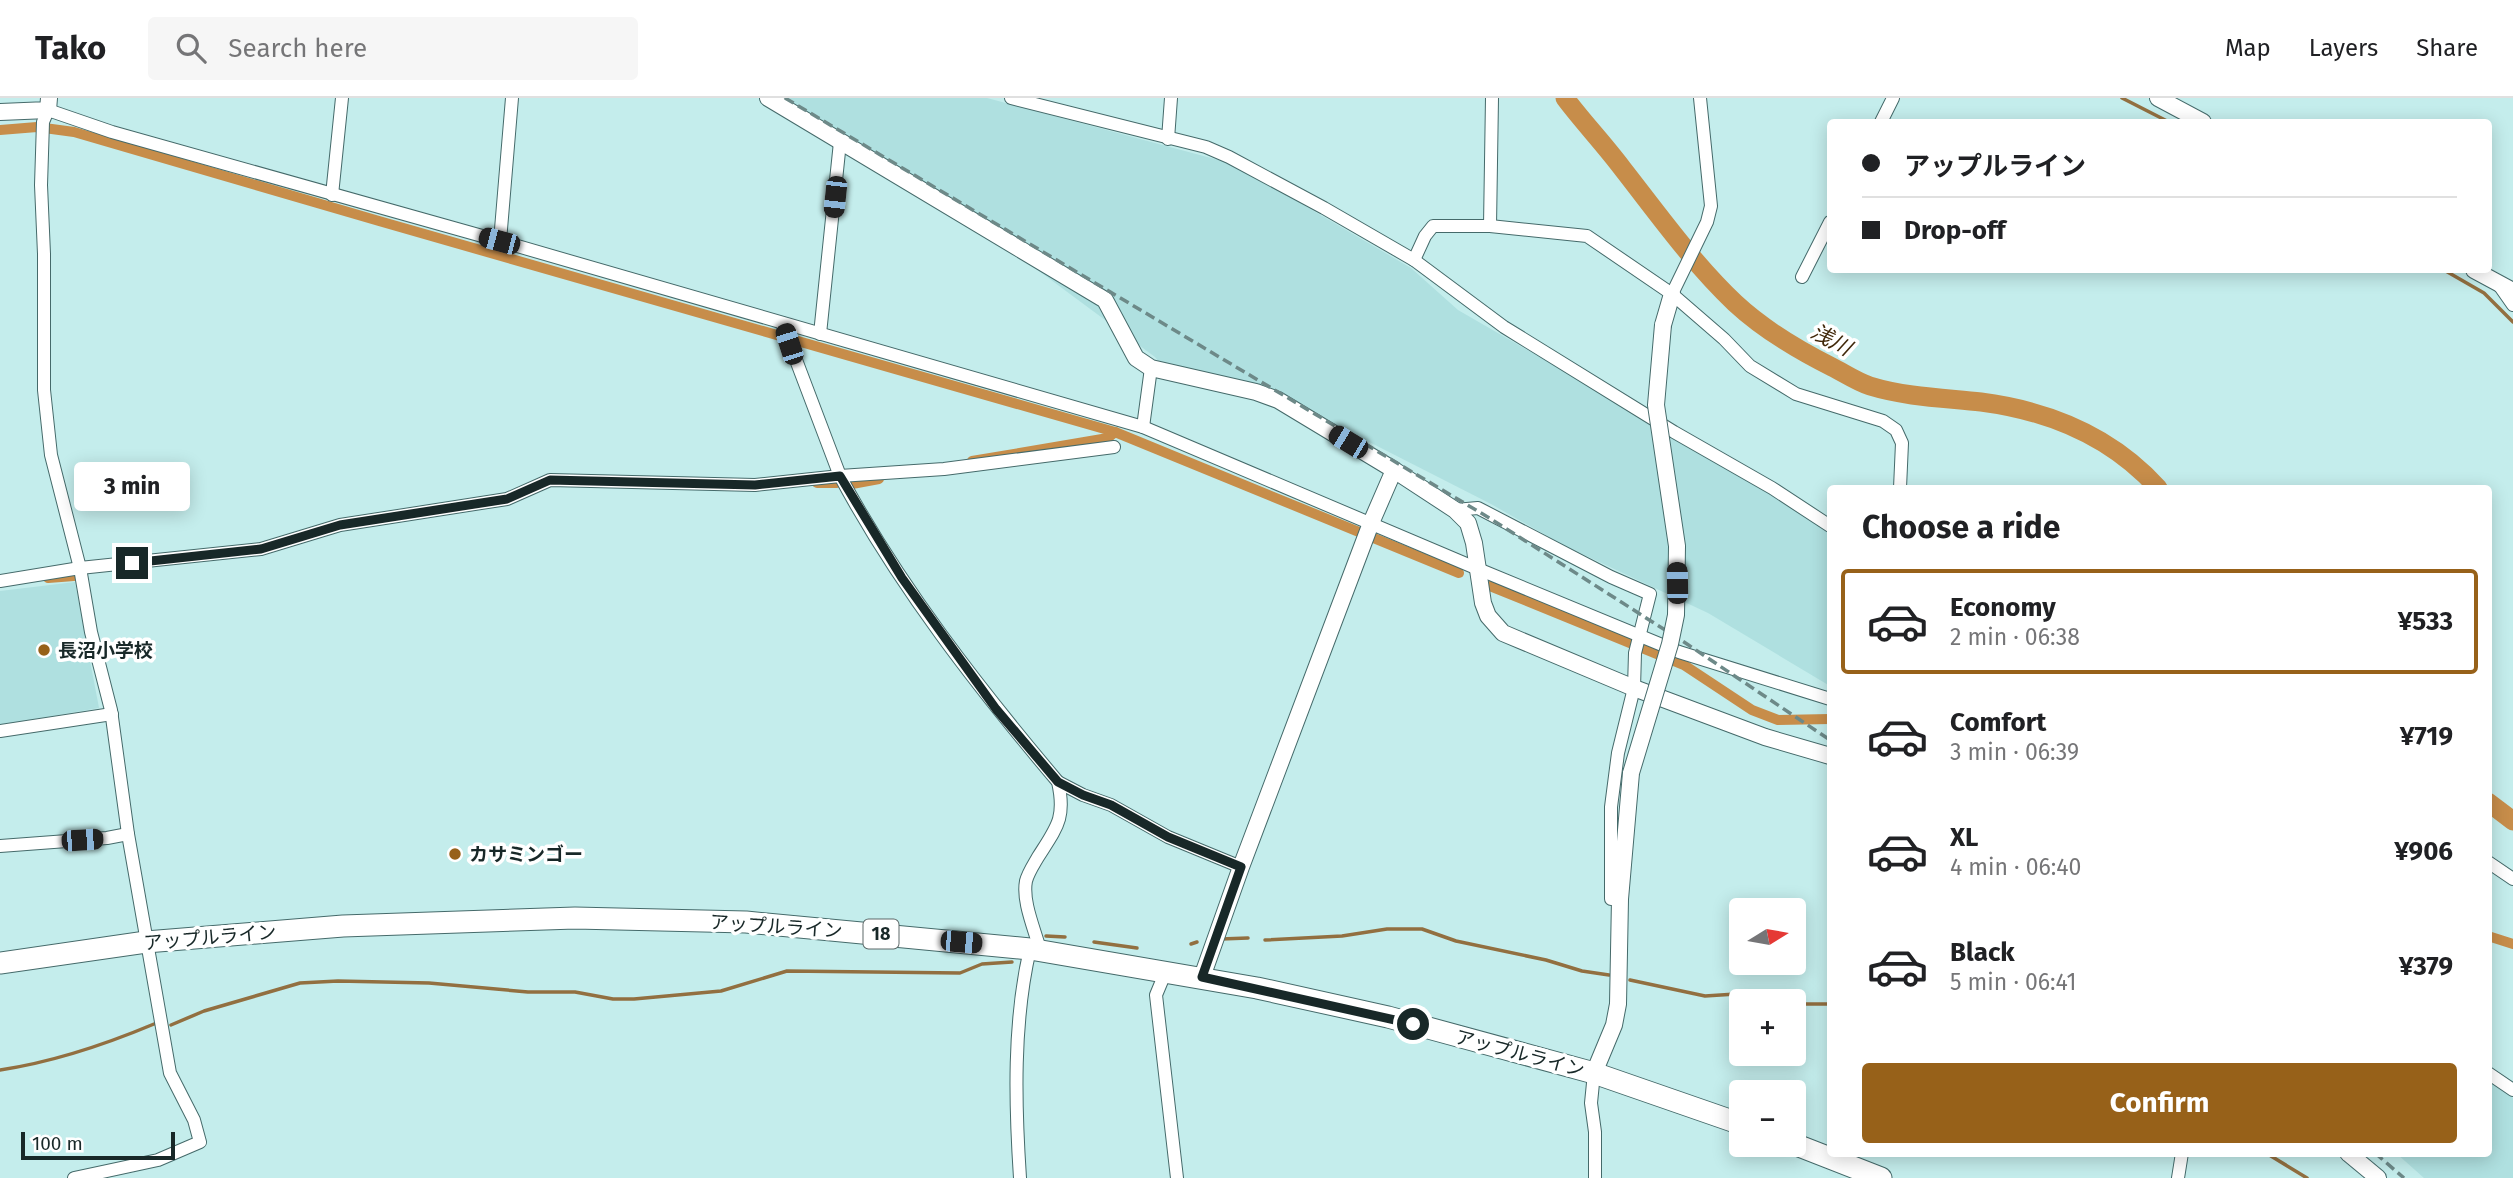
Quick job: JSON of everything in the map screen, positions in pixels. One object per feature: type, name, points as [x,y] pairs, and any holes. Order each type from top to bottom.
[{"type":"highway","name":"アップルライン","points":[[0,963],[146,942],[343,926],[575,918],[746,922],[1035,949],[1202,977],[1388,1017],[1594,1073],[1729,1120]]},
{"type":"highway","points":[[1806,1149],[1827,1157]]},
{"type":"highway","points":[[1827,1157],[1881,1178]]},
{"type":"street","points":[[332,195],[342,98]]},
{"type":"street","points":[[499,241],[512,98]]},
{"type":"street","points":[[768,98],[1105,300],[1136,358],[1151,368],[1256,391],[1278,400],[1455,510],[1468,523],[1474,543],[1483,603],[1488,616],[1503,633],[1634,688],[1765,737],[1827,755]]},
{"type":"street","points":[[1011,98],[1206,147],[1228,157],[1414,260],[1504,327],[1674,432],[1772,488],[1827,524]]},
{"type":"street","points":[[1168,139],[1171,98]]},
{"type":"street","points":[[1490,226],[1492,98]]},
{"type":"street","points":[[1595,1178],[1595,1132],[1591,1103],[1594,1073],[1614,1025],[1618,1004],[1620,899],[1631,773],[1667,655],[1676,615],[1677,547],[1656,405],[1663,325],[1672,294],[1704,228],[1711,206],[1700,98]]},
{"type":"street","points":[[1882,119],[1893,98]]},
{"type":"street","points":[[2158,98],[2197,119]]},
{"type":"street","points":[[0,112],[46,116],[112,132],[499,241],[783,327],[820,334],[1143,427],[1368,532],[1478,569],[1639,643],[1679,652],[1827,698]]},
{"type":"street","points":[[46,116],[44,390],[51,455],[80,568],[91,632],[112,714],[128,834],[170,1073],[194,1120],[200,1142],[158,1160],[91,1177],[74,1178]]},
{"type":"street","points":[[820,334],[840,142]]},
{"type":"street","points":[[1414,260],[1425,236],[1433,226],[1490,226],[1587,236],[1672,294],[1724,339],[1750,366],[1796,394],[1883,421],[1896,430],[1902,443],[1900,485]]},
{"type":"street","points":[[1802,277],[1827,228]]},
{"type":"street","points":[[2480,273],[2513,291]]},
{"type":"street","points":[[2496,281],[2513,305]]},
{"type":"street","points":[[783,327],[840,476],[910,589],[996,709],[1058,782],[1111,805],[1168,837],[1241,867]]},
{"type":"street","points":[[1143,427],[1151,368]]},
{"type":"street","points":[[0,581],[80,568],[261,549],[340,525],[507,499],[550,480],[755,485],[944,469],[1114,447]]},
{"type":"street","points":[[1202,977],[1241,867],[1394,470]]},
{"type":"street","points":[[1455,510],[1478,508],[1650,594],[1639,643],[1634,688],[1618,754],[1611,807],[1611,899],[1620,899]]},
{"type":"street","points":[[0,731],[112,714]]},
{"type":"street","points":[[1020,1178],[1015,1097],[1024,973],[1035,949],[1026,894],[1027,879],[1060,823],[1061,797],[1058,782]]},
{"type":"street","points":[[0,846],[128,834]]},
{"type":"street","points":[[2492,865],[2513,879]]},
{"type":"street","points":[[1166,971],[1156,995],[1177,1178]]},
{"type":"street","points":[[2492,1076],[2513,1090]]},
{"type":"street","points":[[2178,1178],[2181,1157]]},
{"type":"street","points":[[2353,1157],[2378,1178]]},
{"type":"shaded area","points":[[774,98],[987,98],[1226,162],[1278,190],[1411,268],[1458,310],[1827,528],[1827,684],[1708,613],[1563,545],[1491,504],[1273,393],[1162,366],[1155,357],[985,231]]},
{"type":"shaded area","name":"長沼小学校","points":[[75,582],[99,708],[0,725],[0,591]]},
{"type":"shaded area","points":[[2492,1083],[2513,1098],[2513,1178],[2424,1178],[2400,1157],[2492,1157]]},
{"type":"waterway","name":"浅川","points":[[1565,98],[1704,271],[1746,313],[1781,338],[1870,386],[1911,395],[2006,406],[2055,419],[2100,440],[2140,470],[2155,485]]},
{"type":"waterway","points":[[2122,98],[2163,119]]},
{"type":"waterway","points":[[0,130],[37,127],[74,132],[1115,432],[1459,573]]},
{"type":"waterway","points":[[2449,273],[2484,293],[2513,322]]},
{"type":"waterway","points":[[972,461],[1108,438],[1115,432]]},
{"type":"waterway","points":[[852,484],[879,479]]},
{"type":"waterway","points":[[817,483],[837,483]]},
{"type":"waterway","points":[[48,578],[74,576]]},
{"type":"waterway","points":[[1490,586],[1684,665],[1752,710],[1778,720],[1827,719]]},
{"type":"waterway","name":"浅川","points":[[2492,805],[2513,821]]},
{"type":"waterway","points":[[1265,940],[1342,936],[1387,929],[1422,929],[1456,941],[1609,975]]},
{"type":"waterway","points":[[1046,936],[1065,937]]},
{"type":"waterway","points":[[2492,937],[2513,944]]},
{"type":"waterway","points":[[1221,939],[1248,938]]},
{"type":"waterway","points":[[1094,942],[1137,948]]},
{"type":"waterway","points":[[1191,944],[1197,942]]},
{"type":"waterway","points":[[171,1025],[204,1011],[300,983],[429,983],[528,992],[575,992],[613,999],[634,999],[721,991],[787,971],[960,973],[982,964],[1012,962]]},
{"type":"waterway","points":[[1630,980],[1705,996],[1736,994],[1782,998],[1805,1004],[1827,1004]]},
{"type":"waterway","points":[[0,1070],[78,1052],[154,1024]]},
{"type":"waterway","points":[[2273,1157],[2307,1178]]},
{"type":"railway","points":[[785,98],[1491,519],[1687,644],[1827,738]]},
{"type":"railway","points":[[2380,1157],[2404,1178]]},
{"type":"place","name":"長沼小学校","points":[[44,650]]},
{"type":"place","name":"カサミンゴー","points":[[455,854]]},
{"type":"route","points":[[132,563],[261,549],[340,525],[507,499],[550,480],[755,485],[840,476],[902,578],[996,709],[1058,782],[1111,805],[1168,837],[1241,867],[1202,977],[1413,1024]]}]
